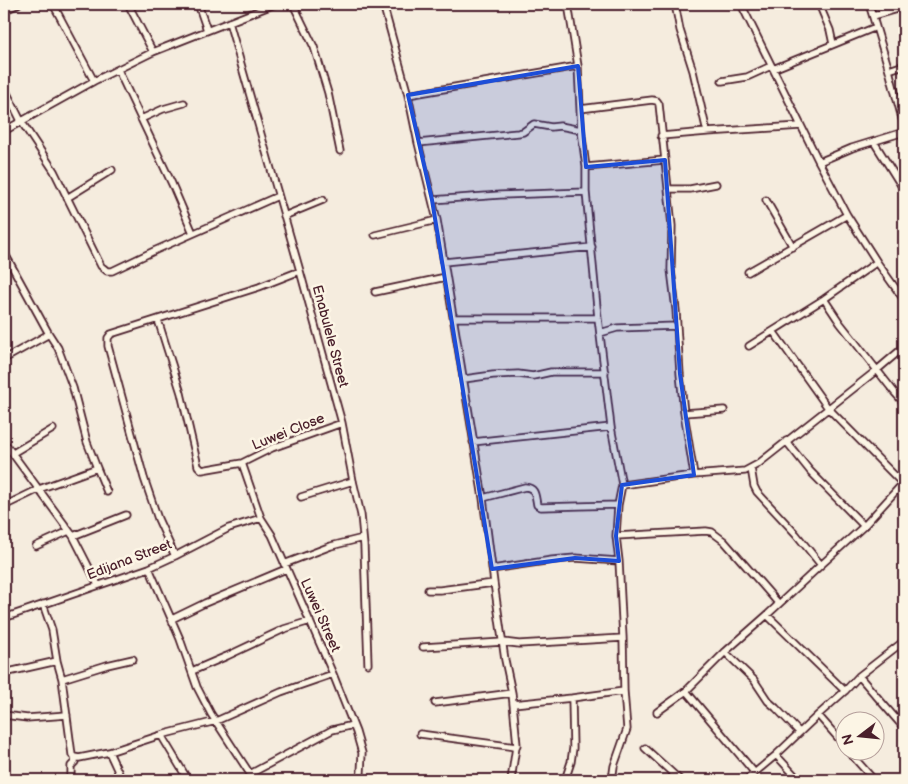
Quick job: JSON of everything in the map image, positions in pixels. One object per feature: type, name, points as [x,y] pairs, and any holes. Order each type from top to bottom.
[{"type":"street","points":[[4,11],[18,4]]},
{"type":"street","points":[[53,4],[94,82]]},
{"type":"street","points":[[128,4],[153,52]]},
{"type":"street","points":[[198,4],[207,30]]},
{"type":"street","points":[[4,131],[153,52],[275,4]]},
{"type":"street","points":[[292,4],[314,48],[328,93],[340,151]]},
{"type":"street","points":[[383,4],[408,95],[432,200],[454,318],[512,693],[517,745],[511,780]]},
{"type":"street","points":[[568,4],[578,66],[581,130],[586,167],[586,192],[598,318],[611,427],[622,485],[618,505],[616,536],[619,561],[627,729],[614,766],[612,780]]},
{"type":"street","points":[[675,4],[707,132]]},
{"type":"street","points":[[741,4],[847,215],[904,300]]},
{"type":"street","points":[[819,4],[834,44]]},
{"type":"street","points":[[869,4],[904,126]]},
{"type":"street","points":[[872,16],[904,7]]},
{"type":"street","name":"Enabulele Street","points":[[229,22],[342,423],[361,516],[368,664]]},
{"type":"street","points":[[722,81],[747,77],[876,27]]},
{"type":"street","points":[[889,70],[904,65]]},
{"type":"street","points":[[408,95],[578,66]]},
{"type":"street","points":[[118,70],[194,233]]},
{"type":"street","points":[[4,87],[21,121],[54,171],[101,266],[107,271],[112,271],[278,196]]},
{"type":"street","points":[[580,109],[655,100],[659,104],[672,226],[671,270],[684,413],[694,474]]},
{"type":"street","points":[[141,119],[163,109],[184,103]]},
{"type":"street","points":[[418,143],[518,133],[523,132],[534,124],[581,130]]},
{"type":"street","points":[[661,136],[801,126]]},
{"type":"street","points":[[819,162],[852,148],[904,132]]},
{"type":"street","points":[[874,142],[904,190]]},
{"type":"street","points":[[586,167],[664,160]]},
{"type":"street","points":[[67,198],[112,170]]},
{"type":"street","points":[[668,188],[690,189],[716,184]]},
{"type":"street","points":[[432,200],[586,192]]},
{"type":"street","points":[[284,216],[323,200]]},
{"type":"street","points":[[766,200],[793,247]]},
{"type":"street","points":[[748,272],[847,215]]},
{"type":"street","points":[[375,235],[436,220]]},
{"type":"street","points":[[444,262],[592,247]]},
{"type":"street","points":[[4,252],[58,348],[73,388],[87,442],[107,492]]},
{"type":"street","points":[[749,346],[824,299],[877,262]]},
{"type":"street","points":[[175,556],[158,519],[144,478],[108,346],[108,338],[111,334],[259,287],[300,271]]},
{"type":"street","points":[[375,292],[446,277]]},
{"type":"street","points":[[824,299],[840,323],[904,403]]},
{"type":"street","points":[[454,318],[598,318]]},
{"type":"street","name":"Luwei Close","points":[[158,320],[181,393],[199,468],[204,470],[242,463],[272,448],[342,423]]},
{"type":"street","points":[[600,333],[616,328],[676,326]]},
{"type":"street","points":[[656,712],[686,690],[725,652],[864,526],[903,483],[828,408],[773,331]]},
{"type":"street","points":[[4,359],[49,334]]},
{"type":"street","points":[[622,485],[751,468],[904,347]]},
{"type":"street","points":[[464,379],[492,375],[518,374],[533,376],[551,372],[605,372]]},
{"type":"street","points":[[684,413],[724,410]]},
{"type":"street","points":[[473,442],[611,427]]},
{"type":"street","points":[[12,453],[53,428]]},
{"type":"street","points":[[786,442],[810,471],[864,526]]},
{"type":"street","points":[[4,443],[73,536],[98,585]]},
{"type":"street","name":"Luwei Street","points":[[242,463],[262,518],[272,535],[310,621],[353,725],[362,753],[360,773],[357,780]]},
{"type":"street","points":[[4,506],[39,489],[97,468]]},
{"type":"street","points":[[751,468],[757,492],[796,534],[821,565]]},
{"type":"street","points":[[301,497],[353,481]]},
{"type":"street","points":[[483,498],[525,487],[533,490],[537,504],[541,507],[618,505]]},
{"type":"street","points":[[73,536],[126,515]]},
{"type":"street","name":"Edijana Street","points":[[4,618],[148,568],[229,528],[262,518]]},
{"type":"street","points":[[36,546],[69,530]]},
{"type":"street","points":[[616,536],[712,532],[724,541],[779,604]]},
{"type":"street","points":[[172,619],[332,546],[363,538]]},
{"type":"street","points":[[492,569],[575,558],[619,561]]},
{"type":"street","points":[[148,568],[172,619],[198,687],[216,721],[254,780]]},
{"type":"street","points":[[428,590],[494,583]]},
{"type":"street","points":[[43,604],[52,630],[62,679],[72,755],[74,757],[71,775],[67,780]]},
{"type":"street","points":[[767,615],[845,692]]},
{"type":"street","points":[[192,670],[284,629],[310,621]]},
{"type":"street","points":[[424,647],[623,638]]},
{"type":"street","points":[[746,780],[845,692],[858,676],[904,641]]},
{"type":"street","points":[[725,652],[754,680],[768,701],[799,732]]},
{"type":"street","points":[[62,679],[133,659]]},
{"type":"street","points":[[4,673],[57,661]]},
{"type":"street","points":[[74,757],[79,758],[109,752],[161,735],[216,721],[281,692],[333,674]]},
{"type":"street","points":[[858,676],[904,728]]},
{"type":"street","points":[[513,704],[624,690]]},
{"type":"street","points":[[686,690],[754,772]]},
{"type":"street","points":[[435,703],[512,693]]},
{"type":"street","points":[[565,780],[573,748],[572,698]]},
{"type":"street","points":[[4,715],[27,718],[66,715]]},
{"type":"street","points":[[818,715],[836,736]]},
{"type":"street","points":[[250,774],[332,730],[353,725]]},
{"type":"street","points":[[420,734],[516,747]]},
{"type":"street","points":[[161,735],[188,780]]},
{"type":"street","points":[[645,748],[680,780]]},
{"type":"street","points":[[109,752],[122,780]]},
{"type":"street","points":[[776,755],[799,780]]},
{"type":"street","points":[[858,762],[874,780]]},
{"type":"street","points":[[4,778],[16,780]]},
{"type":"highlighted area","points":[[578,66],[586,167],[665,160],[680,374],[694,475],[622,485],[616,536],[619,561],[575,558],[492,569],[432,200],[408,95]]}]
